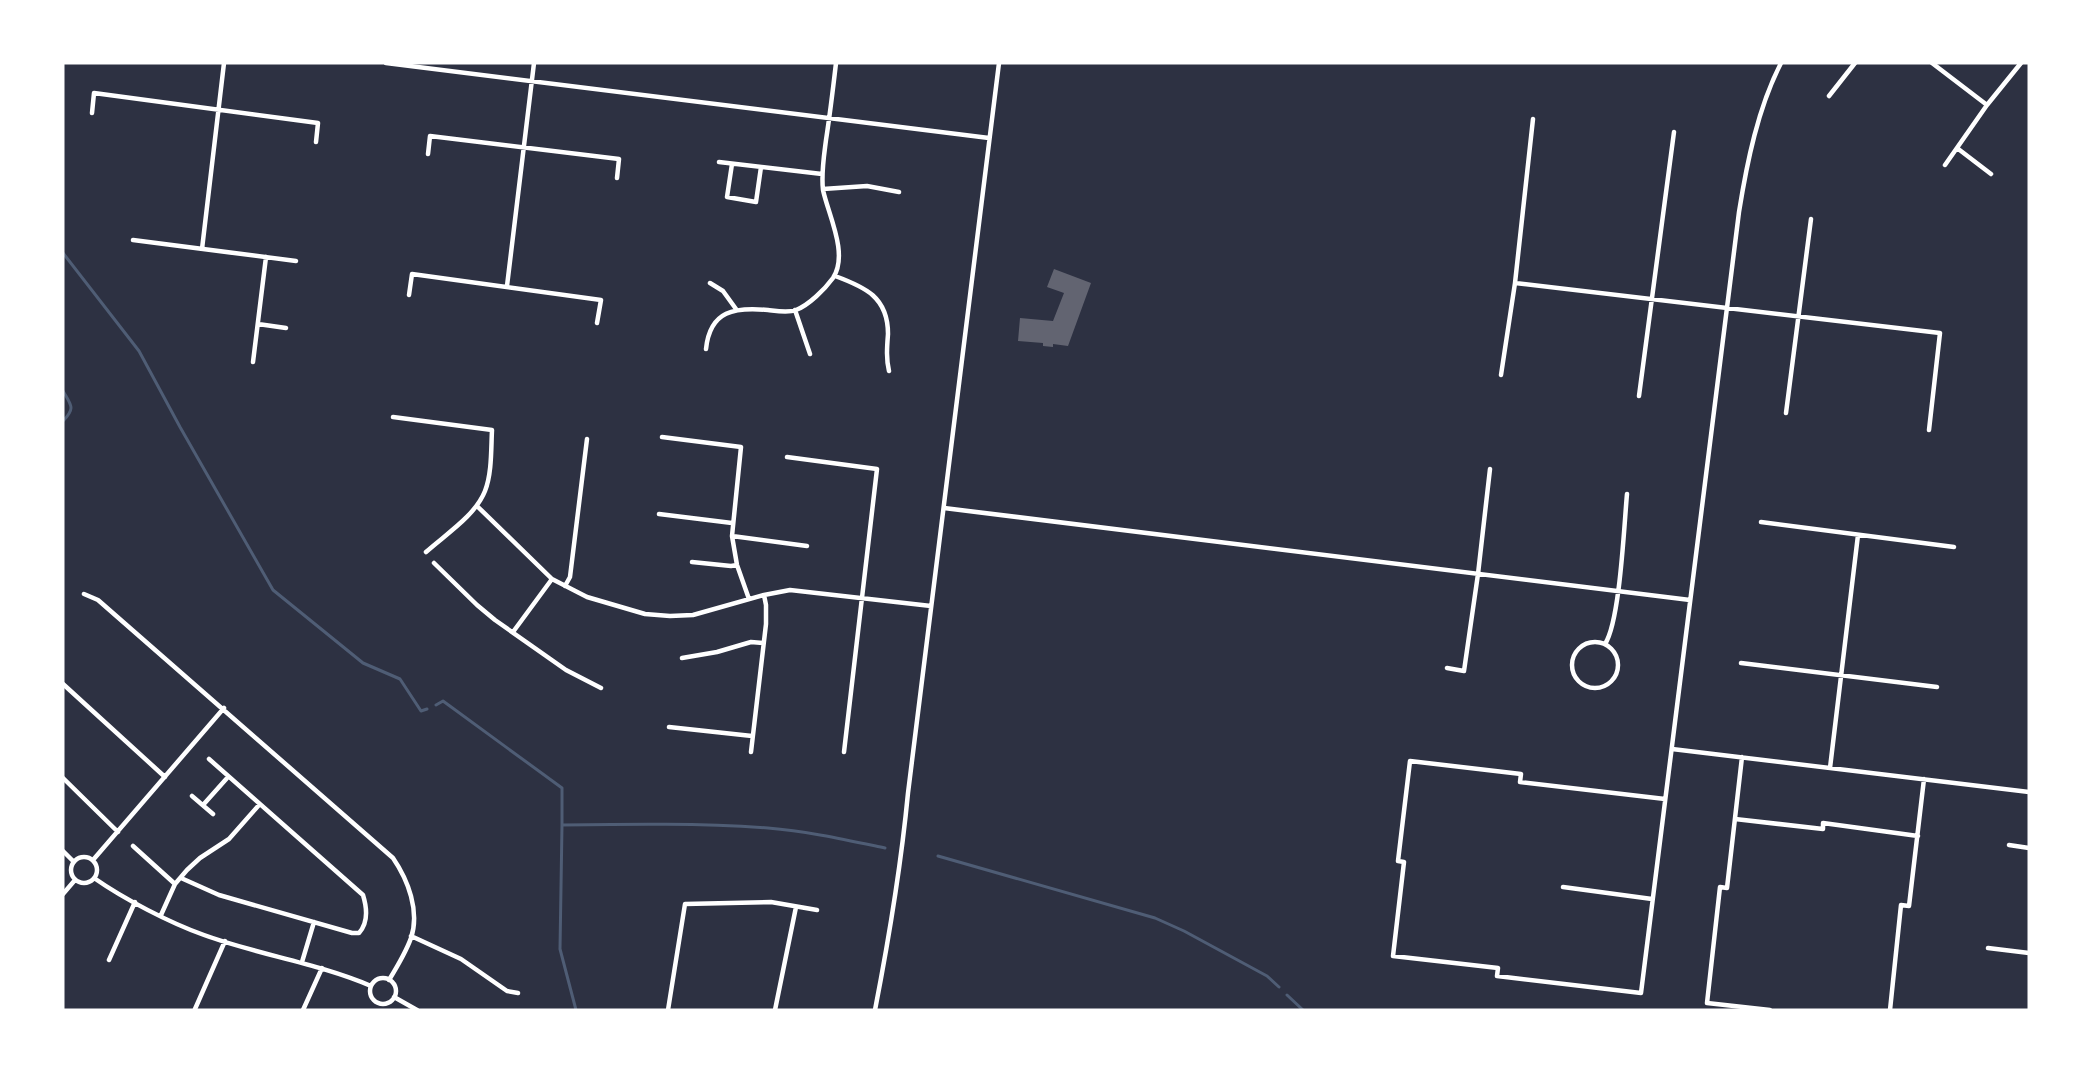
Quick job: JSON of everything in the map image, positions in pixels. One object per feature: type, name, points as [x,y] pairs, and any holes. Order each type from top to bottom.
[{"type":"street","points":[[202,249],[224,63]]},
{"type":"street","points":[[386,63],[989,138]]},
{"type":"street","points":[[507,286],[534,63]]},
{"type":"street","points":[[706,349],[707,337],[713,325],[723,315],[736,309],[795,310],[818,295],[835,276],[838,242],[823,189],[822,174],[836,63]]},
{"type":"street","points":[[874,1010],[889,938],[903,847],[999,63]]},
{"type":"street","points":[[1665,799],[1520,782],[1521,774],[1410,761],[1398,861],[1404,862],[1393,956],[1498,968],[1497,976],[1641,993],[1726,308],[1746,169],[1771,82],[1781,63]]},
{"type":"street","points":[[1829,96],[1855,63]]},
{"type":"street","points":[[1932,63],[1987,105]]},
{"type":"street","points":[[1945,165],[2020,63]]},
{"type":"street","points":[[92,113],[94,93],[219,109],[318,123],[316,142]]},
{"type":"street","points":[[1501,375],[1515,283],[1533,119]]},
{"type":"street","points":[[1640,396],[1674,132]]},
{"type":"street","points":[[428,154],[430,136],[619,159],[617,178]]},
{"type":"street","points":[[1957,148],[1991,174]]},
{"type":"street","points":[[719,162],[822,174]]},
{"type":"street","points":[[732,164],[727,197],[756,202],[761,167]]},
{"type":"street","points":[[823,189],[867,186],[899,192]]},
{"type":"street","points":[[1786,413],[1811,219]]},
{"type":"street","points":[[133,240],[296,261]]},
{"type":"street","points":[[253,362],[266,257]]},
{"type":"street","points":[[409,295],[412,274],[507,286],[600,300],[597,323]]},
{"type":"street","points":[[835,276],[861,286],[873,294],[882,305],[888,332],[886,356],[889,371]]},
{"type":"street","points":[[1515,283],[1940,333],[1929,430]]},
{"type":"street","points":[[710,284],[723,291],[736,309]]},
{"type":"street","points":[[795,310],[810,354]]},
{"type":"street","points":[[258,324],[286,328]]},
{"type":"street","points":[[393,417],[492,430],[487,485],[477,506],[426,552]]},
{"type":"street","points":[[662,437],[741,447],[732,536],[737,565],[749,599]]},
{"type":"street","points":[[565,586],[570,577],[587,439]]},
{"type":"street","points":[[787,458],[877,468],[844,752]]},
{"type":"street","points":[[1447,668],[1464,671],[1490,469]]},
{"type":"street","points":[[1605,644],[1610,636],[1618,591],[1628,494]]},
{"type":"street","points":[[477,506],[552,579],[587,597],[645,614],[693,615],[765,595],[790,591],[931,606]]},
{"type":"street","points":[[944,508],[1690,600]]},
{"type":"street","points":[[659,514],[732,523]]},
{"type":"street","points":[[1761,522],[1954,547]]},
{"type":"street","points":[[1830,768],[1858,535]]},
{"type":"street","points":[[732,536],[807,546]]},
{"type":"street","points":[[692,562],[737,565]]},
{"type":"street","points":[[434,563],[477,605],[513,632],[566,670],[601,688]]},
{"type":"street","points":[[513,632],[552,579]]},
{"type":"street","points":[[84,594],[98,600],[393,858],[410,888],[411,936],[389,980]]},
{"type":"street","points":[[750,752],[763,643],[765,595]]},
{"type":"street","points":[[682,658],[751,642],[763,643]]},
{"type":"street","points":[[1598,642],[1605,644],[1612,649],[1618,663],[1615,678],[1602,688],[1586,687],[1575,677],[1571,663],[1573,656],[1583,645],[1598,642]]},
{"type":"street","points":[[1741,663],[1937,687]]},
{"type":"street","points":[[63,684],[165,777]]},
{"type":"street","points":[[93,860],[224,708]]},
{"type":"street","points":[[669,726],[752,736]]},
{"type":"street","points":[[1672,748],[2029,792]]},
{"type":"street","points":[[1742,757],[1727,888],[1720,887],[1707,1003],[1770,1010]]},
{"type":"street","points":[[181,878],[219,896],[352,933],[359,933],[366,920],[363,896],[209,759]]},
{"type":"street","points":[[203,805],[228,777]]},
{"type":"street","points":[[63,778],[118,832]]},
{"type":"street","points":[[1890,1010],[1901,905],[1909,906],[1924,779]]},
{"type":"street","points":[[192,796],[213,814]]},
{"type":"street","points":[[161,915],[175,884],[200,858],[229,839],[259,805]]},
{"type":"street","points":[[1735,819],[1822,829],[1823,823],[1918,836]]},
{"type":"street","points":[[2009,845],[2029,848]]},
{"type":"street","points":[[133,846],[175,884]]},
{"type":"street","points":[[63,851],[74,862]]},
{"type":"street","points":[[83,857],[93,860],[97,868],[94,878],[85,883],[75,880],[71,871],[74,862],[83,857]]},
{"type":"street","points":[[94,878],[135,902],[195,932],[322,968],[371,986]]},
{"type":"street","points":[[63,894],[75,880]]},
{"type":"street","points":[[1563,887],[1652,898]]},
{"type":"street","points":[[109,960],[135,902]]},
{"type":"street","points":[[668,1010],[685,904],[771,902],[817,910]]},
{"type":"street","points":[[775,1010],[796,907]]},
{"type":"street","points":[[302,962],[314,922]]},
{"type":"street","points":[[411,936],[461,960],[507,991],[518,993]]},
{"type":"street","points":[[195,1009],[225,941]]},
{"type":"street","points":[[1988,948],[2029,952]]},
{"type":"street","points":[[303,1010],[322,968]]},
{"type":"street","points":[[377,980],[389,980],[395,989],[394,997],[388,1003],[375,1002],[370,994],[371,986],[377,980]]},
{"type":"street","points":[[394,997],[417,1010]]},
{"type":"building","points":[[1054,269],[1091,283],[1068,346],[1053,344],[1053,347],[1043,346],[1043,343],[1018,341],[1020,318],[1053,321],[1064,293],[1047,287]]},
{"type":"waterway","points":[[63,253],[139,351],[273,590],[363,663],[400,679],[421,711],[427,709]]},
{"type":"waterway","points":[[63,391],[71,406],[70,413],[63,421]]},
{"type":"waterway","points":[[436,705],[443,701],[562,788],[562,825],[742,826],[812,834],[885,848]]},
{"type":"waterway","points":[[562,825],[560,949],[576,1010]]},
{"type":"waterway","points":[[938,856],[1155,918],[1267,976],[1279,987]]},
{"type":"waterway","points":[[1287,995],[1303,1010]]}]
